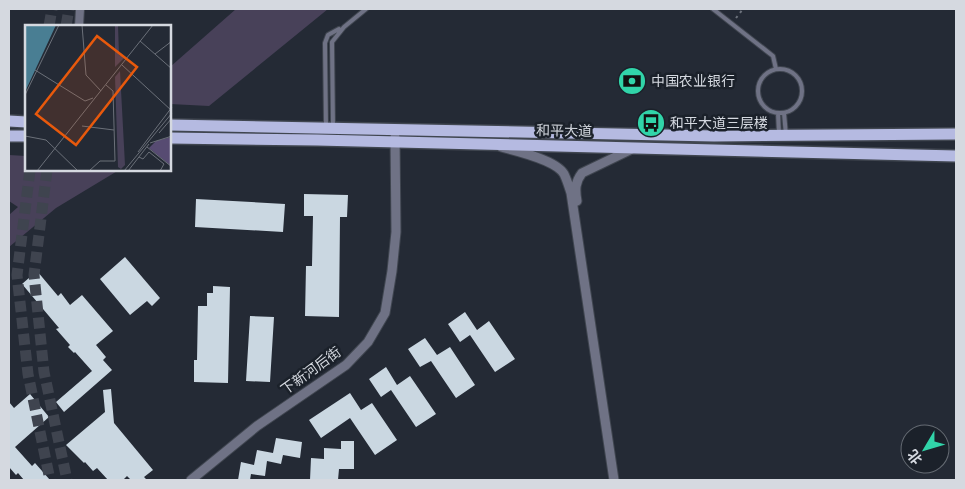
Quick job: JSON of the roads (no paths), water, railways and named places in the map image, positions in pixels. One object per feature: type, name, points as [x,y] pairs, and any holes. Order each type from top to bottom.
[{"type":"main road","points":[[9,121],[25,122]]},
{"type":"main road","name":"和平大道","points":[[171,125],[704,136],[956,134]]},
{"type":"main road","points":[[9,136],[25,136]]},
{"type":"main road","name":"和平大道","points":[[171,138],[956,156]]},
{"type":"street","points":[[79,25],[80,9]]},
{"type":"street","name":"下新河后街","points":[[191,480],[257,426],[346,365],[368,342],[385,313],[396,232],[395,129]]},
{"type":"street","points":[[488,144],[533,156],[558,167],[565,175],[571,193],[614,480]]},
{"type":"street","points":[[618,480],[575,192],[577,180],[582,173],[635,148]]},
{"type":"lane","points":[[329,128],[332,42],[344,27],[366,9]]},
{"type":"lane","points":[[713,9],[773,56],[776,69]]},
{"type":"lane","points":[[329,128],[325,43],[328,35],[344,27]]},
{"type":"lane","points":[[776,69],[788,70],[793,73],[802,88],[801,99],[798,104],[784,113],[772,112],[763,105],[758,95],[762,78],[776,69]]},
{"type":"lane","points":[[778,113],[783,135]]},
{"type":"lane","points":[[783,135],[784,113]]},
{"type":"tunnel","points":[[49,25],[52,9]]},
{"type":"tunnel","points":[[66,25],[69,9]]},
{"type":"tunnel","points":[[30,171],[17,275],[28,374],[50,480]]},
{"type":"tunnel","points":[[47,171],[34,275],[44,372],[67,480]]},
{"type":"place","name":"中国农业银行","points":[[632,81]]},
{"type":"place","name":"和平大道三层楼","points":[[651,123]]}]
